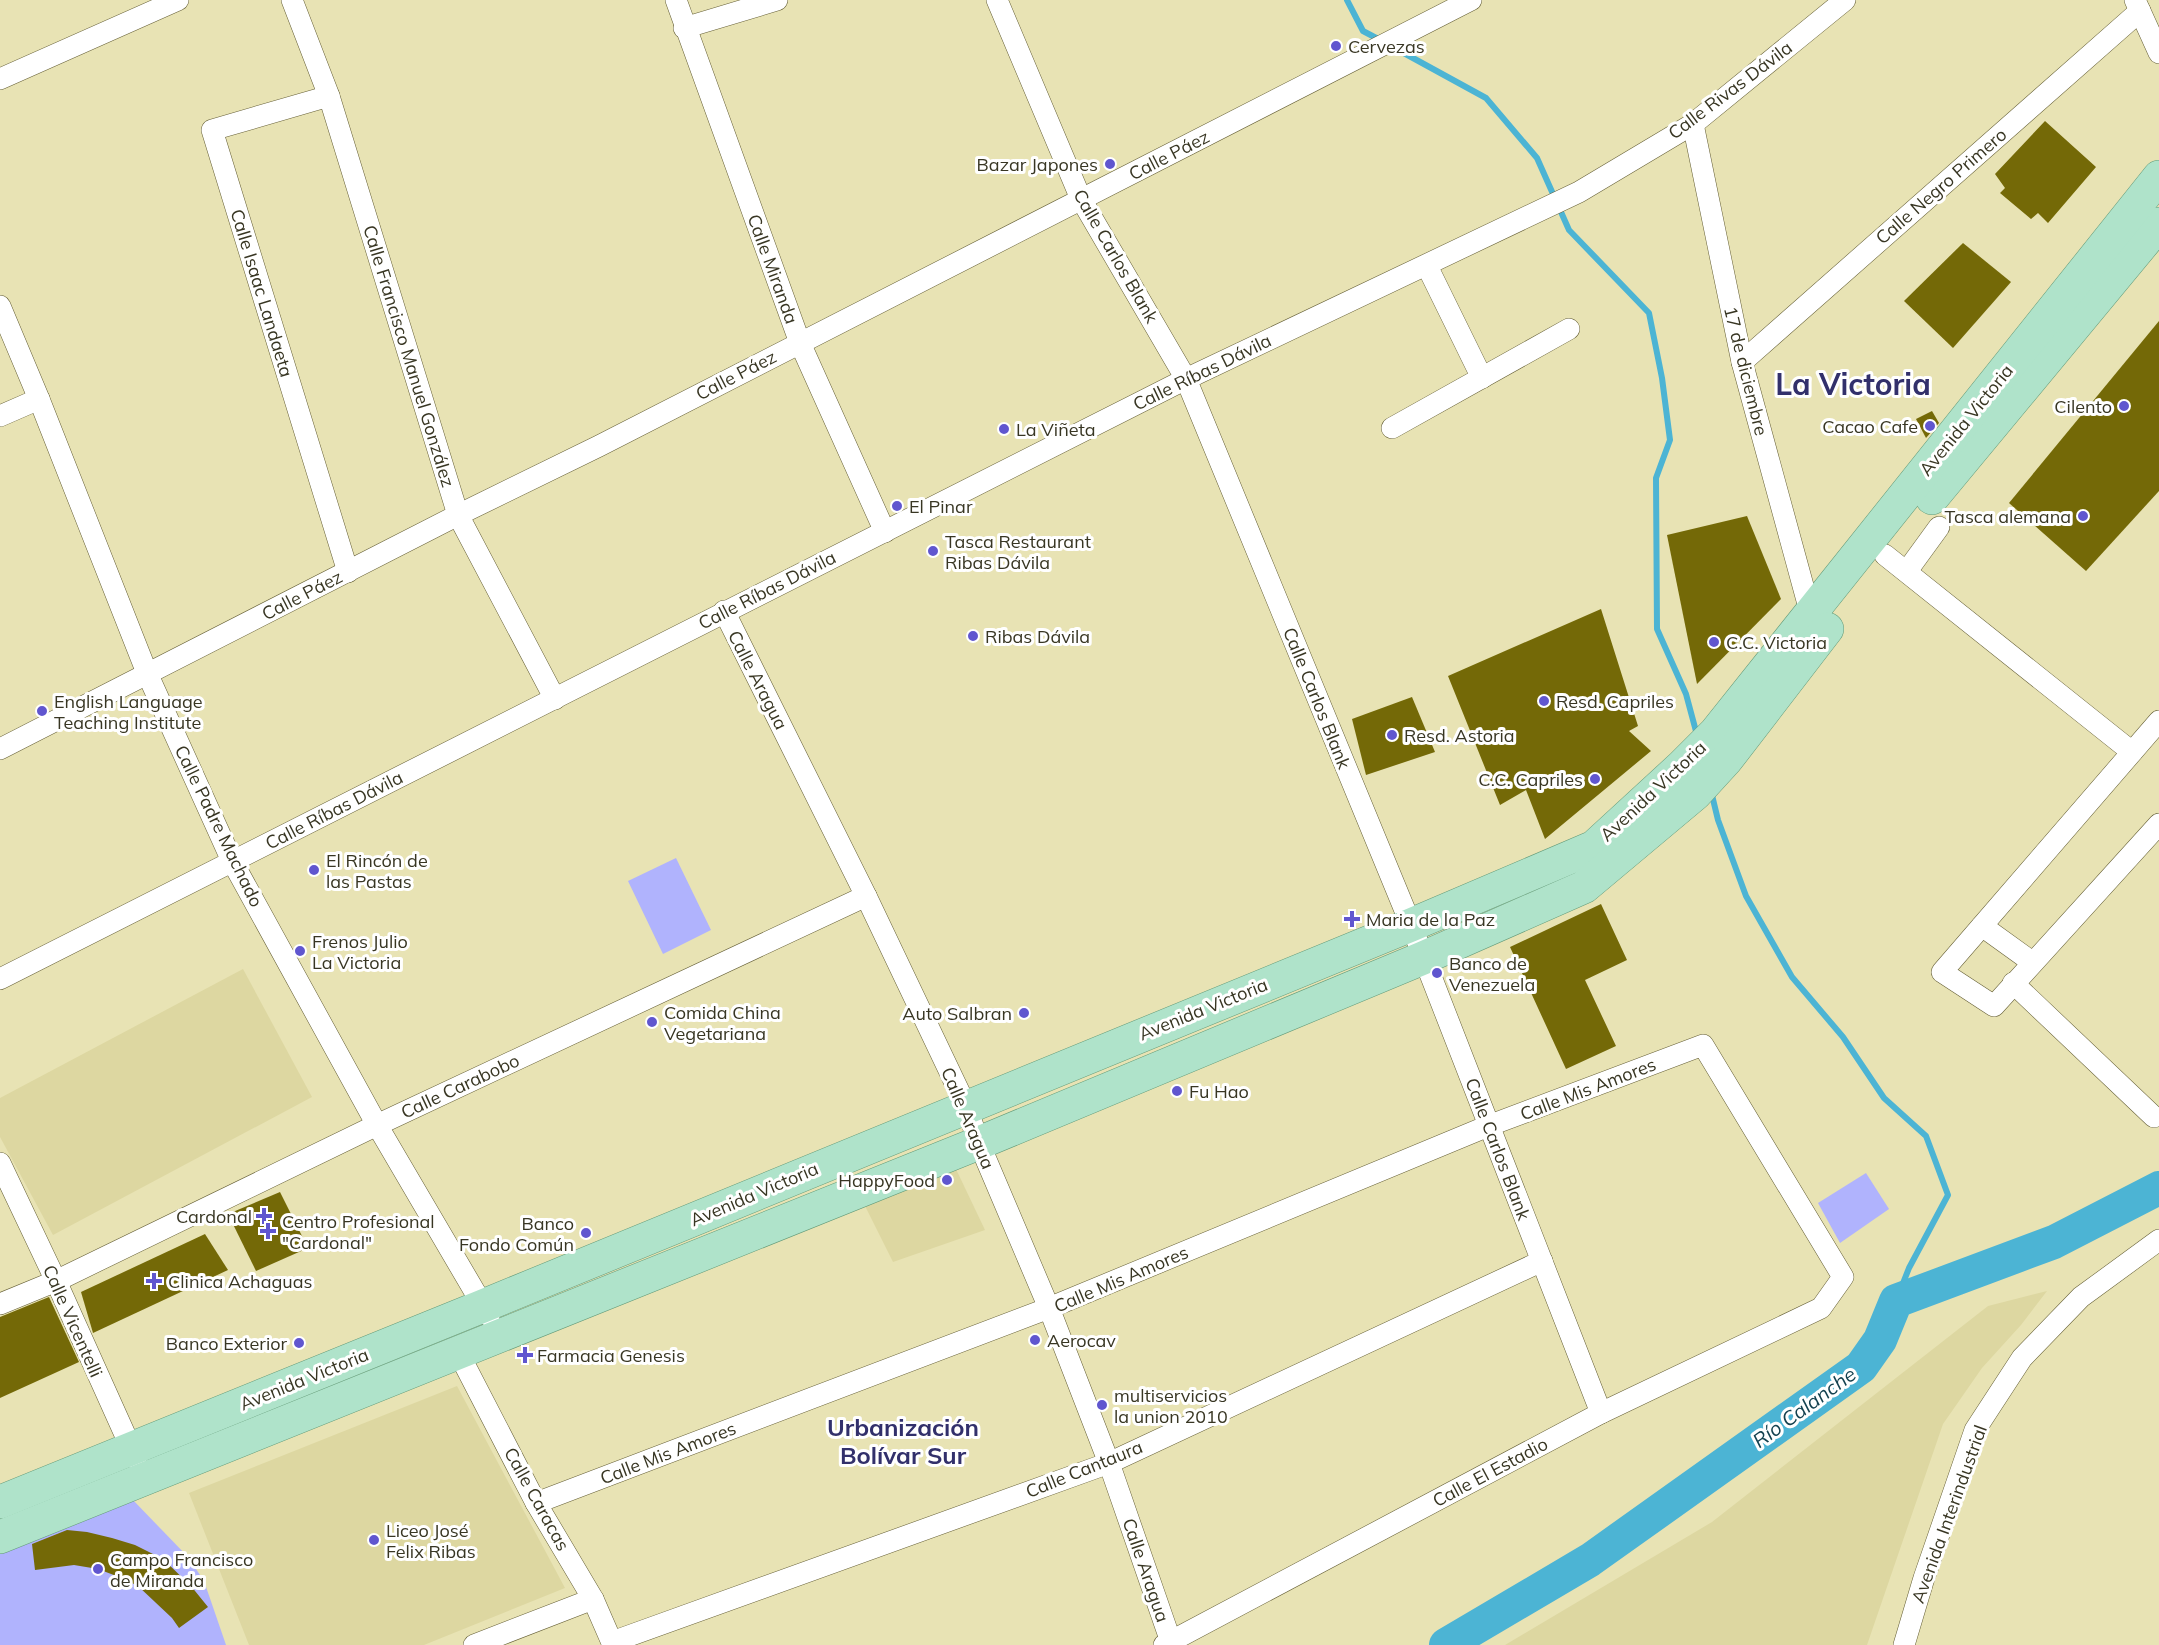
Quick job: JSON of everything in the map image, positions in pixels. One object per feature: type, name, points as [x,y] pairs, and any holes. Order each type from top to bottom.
[{"type":"main road","name":"Avenida Victoria","points":[[1721,746],[1810,615],[2159,177]]},
{"type":"main road","name":"Avenida Victoria","points":[[0,1502],[131,1449],[492,1321],[979,1143],[1423,958],[1584,887],[1896,563],[2159,224]]},
{"type":"main road","name":"Avenida Victoria","points":[[0,1537],[459,1354],[492,1321],[966,1106],[1411,925],[1594,847],[1689,780]]},
{"type":"street","points":[[0,79],[134,9],[178,0]]},
{"type":"street","name":"Calle Francisco Manuel González","points":[[292,0],[329,96],[458,515],[555,699]]},
{"type":"street","name":"Calle Miranda","points":[[676,0],[684,28],[800,343],[885,532]]},
{"type":"street","points":[[684,28],[777,0]]},
{"type":"street","name":"Calle Carlos Blank","points":[[997,0],[1081,199],[1186,378],[1411,925],[1601,1413]]},
{"type":"street","name":"Calle Páez","points":[[0,749],[1471,0]]},
{"type":"street","name":"Calle Rivas Dávila","points":[[1540,212],[1579,192],[1693,124],[1845,0]]},
{"type":"street","points":[[2138,5],[2159,53]]},
{"type":"street","name":"Calle Negro Primero","points":[[1742,362],[2138,5]]},
{"type":"street","name":"Calle Isaac Landaeta","points":[[329,96],[212,130],[348,572]]},
{"type":"street","name":"17 de diciembre","points":[[1693,124],[1742,362],[1810,615]]},
{"type":"street","name":"Calle Ríbas Dávila","points":[[0,979],[1186,378],[1540,212]]},
{"type":"street","points":[[1427,266],[1482,378]]},
{"type":"street","name":"Calle Padre Machado","points":[[0,306],[147,673],[232,861],[377,1125],[492,1321]]},
{"type":"street","points":[[1392,428],[1569,329]]},
{"type":"street","points":[[0,416],[39,399]]},
{"type":"street","points":[[1939,527],[1896,563],[2132,752]]},
{"type":"street","name":"Calle Aragua","points":[[724,611],[866,896],[966,1106],[979,1143],[1049,1308],[1109,1463],[1168,1643]]},
{"type":"street","points":[[2159,721],[1942,972],[1994,1006],[2031,962],[2159,824]]},
{"type":"street","name":"Calle Carabobo","points":[[0,1304],[56,1281],[377,1125],[866,896]]},
{"type":"street","points":[[1982,926],[2031,962]]},
{"type":"street","points":[[2013,983],[2154,1117]]},
{"type":"street","name":"Calle Mis Amores","points":[[536,1503],[1049,1308],[1488,1126],[1703,1046],[1843,1277],[1821,1308]]},
{"type":"street","name":"Calle Vicentelli","points":[[0,1163],[145,1479]]},
{"type":"street","name":"Avenida Interindustrial","points":[[1904,1645],[1924,1578],[1975,1430],[2022,1359],[2081,1297],[2159,1240]]},
{"type":"street","name":"Calle Cantaura","points":[[613,1644],[1109,1463],[1542,1261]]},
{"type":"street","name":"Calle El Estadio","points":[[1168,1643],[1601,1413],[1821,1308]]},
{"type":"street","name":"Calle Caracas","points":[[459,1354],[536,1503],[594,1599],[613,1644]]},
{"type":"street","points":[[474,1645],[594,1599]]},
{"type":"shaded area","points":[[676,858],[711,930],[663,954],[628,881]]},
{"type":"shaded area","points":[[243,969],[312,1097],[53,1235],[0,1137],[0,1098]]},
{"type":"shaded area","points":[[955,1167],[985,1230],[893,1262],[864,1204]]},
{"type":"shaded area","points":[[1866,1173],[1889,1209],[1840,1243],[1818,1203]]},
{"type":"shaded area","points":[[2047,1291],[2021,1325],[1982,1368],[1943,1424],[1867,1645],[1505,1645],[1712,1522],[1988,1306]]},
{"type":"shaded area","name":"Liceo José Felix Ribas","points":[[457,1386],[565,1588],[424,1645],[249,1645],[189,1493]]},
{"type":"shaded area","name":"Campo Francisco de Miranda","points":[[131,1498],[188,1557],[204,1581],[226,1645],[0,1645],[0,1546]]},
{"type":"building","points":[[2045,121],[2096,167],[2048,223],[2038,213],[2031,219],[2000,193],[2005,188],[1995,174]]},
{"type":"building","points":[[1963,243],[2011,282],[1953,348],[1904,301]]},
{"type":"building","name":"Cilento","points":[[2159,321],[2159,491],[2086,571],[2009,503]]},
{"type":"building","name":"Cacao Cafe","points":[[1932,411],[1939,423],[1926,438],[1916,419]]},
{"type":"building","name":"C.C. Victoria","points":[[1747,516],[1781,599],[1697,684],[1667,535]]},
{"type":"building","name":"Resd. Capriles","points":[[1601,609],[1638,726],[1629,731],[1651,751],[1545,839],[1526,790],[1500,805],[1448,676]]},
{"type":"building","name":"Resd. Astoria","points":[[1412,697],[1435,752],[1366,775],[1352,719]]},
{"type":"building","points":[[1601,904],[1627,960],[1585,980],[1616,1046],[1566,1069],[1510,947]]},
{"type":"building","name":"Centro Profesional \"Cardonal\"","points":[[280,1192],[308,1248],[256,1271],[228,1214]]},
{"type":"building","name":"Clinica Achaguas","points":[[205,1234],[228,1270],[93,1333],[81,1292]]},
{"type":"building","points":[[49,1297],[79,1362],[0,1398],[0,1317]]},
{"type":"building","points":[[67,1530],[112,1538],[135,1545],[163,1559],[191,1586],[208,1607],[179,1628],[172,1618],[138,1586],[119,1577],[98,1569],[74,1565],[35,1570],[32,1544]]},
{"type":"waterway","points":[[1347,0],[1363,31],[1382,41]]},
{"type":"waterway","points":[[1391,46],[1486,98],[1537,158],[1569,230],[1649,313],[1662,378],[1670,440],[1656,478],[1657,629],[1686,694],[1697,735]]},
{"type":"waterway","points":[[1711,791],[1718,820],[1746,896],[1792,977],[1843,1037],[1884,1098],[1926,1136],[1948,1195],[1909,1268],[1896,1301]]},
{"type":"waterway","name":"Río Calanche","points":[[1446,1645],[1590,1560],[1861,1367],[1880,1340],[1896,1301],[2054,1242],[2159,1188]]},
{"type":"place","name":"Cervezas","points":[[1336,46]]},
{"type":"place","name":"Bazar Japones","points":[[1110,164]]},
{"type":"place","name":"Cilento","points":[[2124,406]]},
{"type":"place","name":"Cacao Cafe","points":[[1930,426]]},
{"type":"place","name":"La Viñeta","points":[[1004,429]]},
{"type":"place","name":"El Pinar","points":[[897,506]]},
{"type":"place","name":"Tasca alemana","points":[[2083,516]]},
{"type":"place","name":"Tasca Restaurant Ribas Dávila","points":[[933,551]]},
{"type":"place","name":"Ribas Dávila","points":[[973,636]]},
{"type":"place","name":"C.C. Victoria","points":[[1714,642]]},
{"type":"place","name":"Resd. Capriles","points":[[1544,701]]},
{"type":"place","name":"English Language Teaching Institute","points":[[42,711]]},
{"type":"place","name":"Resd. Astoria","points":[[1392,735]]},
{"type":"place","name":"C.C. Capriles","points":[[1595,779]]},
{"type":"place","name":"El Rincón de las Pastas","points":[[314,870]]},
{"type":"place","name":"Maria de la Paz","points":[[1352,919]]},
{"type":"place","name":"Frenos Julio La Victoria","points":[[300,951]]},
{"type":"place","name":"Banco de Venezuela","points":[[1437,973]]},
{"type":"place","name":"Auto Salbran","points":[[1024,1013]]},
{"type":"place","name":"Comida China Vegetariana","points":[[652,1022]]},
{"type":"place","name":"Fu Hao","points":[[1177,1091]]},
{"type":"place","name":"HappyFood","points":[[947,1180]]},
{"type":"place","name":"Cardonal","points":[[264,1216]]},
{"type":"place","name":"Centro Profesional \"Cardonal\"","points":[[268,1231]]},
{"type":"place","name":"Banco Fondo Común","points":[[586,1233]]},
{"type":"place","name":"Clinica Achaguas","points":[[154,1281]]},
{"type":"place","name":"Aerocav","points":[[1035,1340]]},
{"type":"place","name":"Banco Exterior","points":[[299,1343]]},
{"type":"place","name":"Farmacia Genesis","points":[[525,1355]]},
{"type":"place","name":"multiservicios la union 2010","points":[[1102,1405]]},
{"type":"place","name":"Liceo José Felix Ribas","points":[[374,1540]]},
{"type":"place","name":"Campo Francisco de Miranda","points":[[98,1569]]},
{"type":"district","name":"La Victoria","points":[[1853,384]]},
{"type":"district","name":"Urbanización Bolívar Sur","points":[[903,1441]]}]
